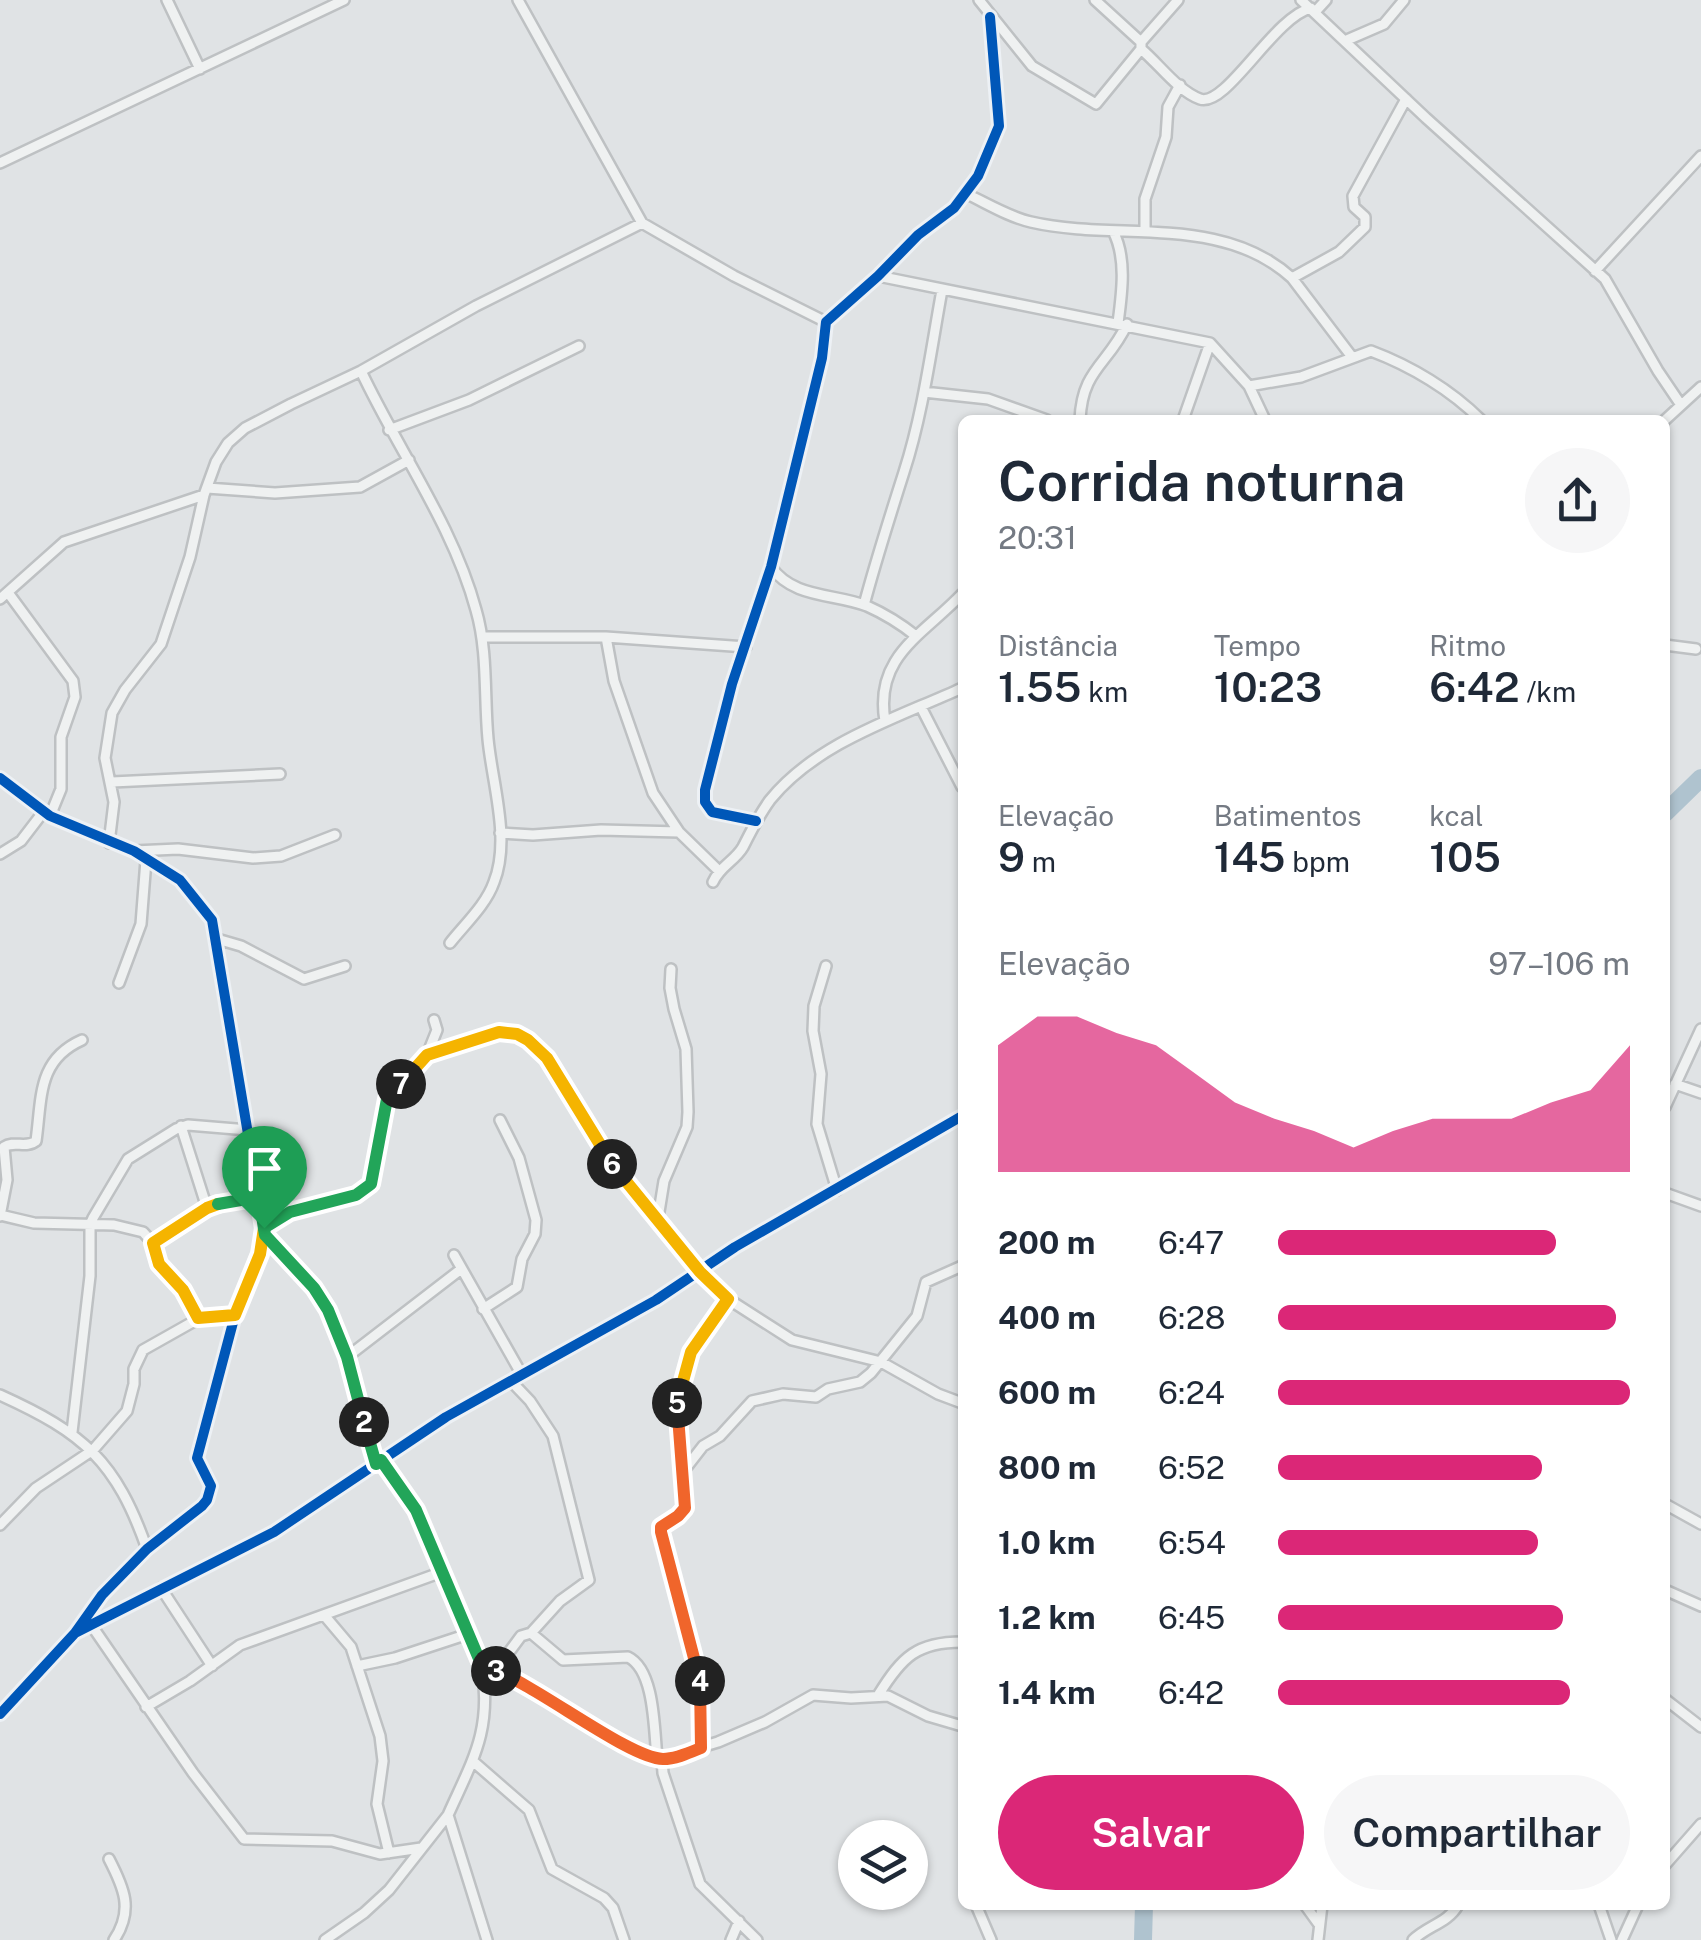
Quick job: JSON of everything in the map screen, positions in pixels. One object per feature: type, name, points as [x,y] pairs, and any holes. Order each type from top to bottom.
[{"type":"street","points":[[167,0],[200,70]]},
{"type":"street","points":[[0,163],[344,0]]},
{"type":"street","points":[[518,0],[642,223],[734,276],[826,322]]},
{"type":"street","points":[[979,0],[1032,66],[1093,104],[1099,103],[1178,0]]},
{"type":"street","points":[[1096,0],[1180,86],[1200,99],[1214,98],[1224,91],[1294,14],[1313,10],[1326,0]]},
{"type":"street","points":[[1302,0],[1612,286],[1658,372],[1681,404]]},
{"type":"street","points":[[1347,40],[1384,24],[1404,0]]},
{"type":"street","points":[[756,821],[712,812],[704,802],[714,747],[771,567],[822,358],[826,322],[967,194],[999,126],[990,17]]},
{"type":"street","points":[[1145,230],[1145,199],[1166,137],[1168,107],[1180,86]]},
{"type":"street","points":[[1292,278],[1339,252],[1365,227],[1365,217],[1354,207],[1353,196],[1406,99]]},
{"type":"street","points":[[1595,271],[1701,156]]},
{"type":"street","points":[[967,194],[1032,222],[1145,230],[1244,246],[1292,278],[1352,357]]},
{"type":"street","points":[[109,843],[114,802],[105,758],[112,713],[161,644],[190,558],[206,491],[228,443],[245,428],[642,223]]},
{"type":"street","points":[[1081,415],[1086,382],[1111,354],[1122,323],[1120,255],[1113,230]]},
{"type":"street","points":[[878,276],[1210,343],[1249,386],[1263,415]]},
{"type":"street","points":[[864,605],[904,474],[924,392],[942,290]]},
{"type":"street","points":[[1185,415],[1210,343]]},
{"type":"street","points":[[389,430],[469,400],[580,346]]},
{"type":"street","points":[[1249,386],[1300,377],[1366,352],[1376,353],[1420,374],[1476,415]]},
{"type":"street","points":[[361,371],[458,559],[482,637],[488,740],[500,834],[495,880],[450,943]]},
{"type":"street","points":[[1670,415],[1701,387]]},
{"type":"street","points":[[924,392],[988,399],[1033,415]]},
{"type":"street","points":[[0,854],[21,841],[47,814],[61,789],[60,737],[76,690],[73,681],[4,596],[64,542],[206,491],[275,493],[360,487],[408,460]]},
{"type":"street","points":[[771,567],[792,587],[864,605],[916,636]]},
{"type":"street","points":[[885,721],[883,684],[890,666],[958,598]]},
{"type":"street","points":[[482,637],[606,637],[746,646]]},
{"type":"street","points":[[606,637],[614,681],[653,793],[679,832],[718,870]]},
{"type":"street","points":[[1670,646],[1696,650]]},
{"type":"street","points":[[713,882],[718,870],[738,853],[772,798],[808,763],[885,721],[958,690]]},
{"type":"street","points":[[922,707],[958,779]]},
{"type":"street","points":[[112,782],[280,774]]},
{"type":"street","points":[[0,778],[47,814],[134,851],[180,880],[212,920],[265,1232],[235,1315],[197,1458],[210,1480],[211,1491],[202,1506],[147,1549],[102,1595],[74,1634],[0,1714]]},
{"type":"street","points":[[500,834],[679,832]]},
{"type":"street","points":[[134,851],[178,849],[253,858],[281,856],[335,834]]},
{"type":"street","points":[[119,983],[141,924],[146,860]]},
{"type":"street","points":[[217,940],[241,946],[304,978],[346,966]]},
{"type":"street","points":[[826,966],[814,1006],[813,1031],[821,1074],[817,1124],[837,1190]]},
{"type":"street","points":[[658,1218],[664,1181],[687,1127],[688,1112],[686,1049],[674,1010],[671,969]]},
{"type":"street","points":[[265,1232],[290,1212],[356,1195],[371,1184],[387,1099],[427,1055],[437,1030],[434,1020]]},
{"type":"street","points":[[1670,1096],[1701,1029]]},
{"type":"street","points":[[427,1055],[499,1032],[528,1040],[560,1077],[614,1166],[700,1272],[728,1299],[792,1340],[881,1362],[958,1402]]},
{"type":"street","points":[[82,1040],[51,1061],[36,1141],[4,1147],[6,1192],[0,1215],[34,1222],[130,1227],[143,1232],[153,1243],[159,1264],[183,1290],[198,1318]]},
{"type":"street","points":[[1675,1084],[1701,1093]]},
{"type":"street","points":[[74,1634],[274,1532],[446,1417],[656,1300],[735,1247],[958,1118]]},
{"type":"street","points":[[483,1309],[518,1287],[522,1259],[536,1227],[519,1158],[500,1120]]},
{"type":"street","points":[[72,1432],[90,1276],[90,1225],[128,1159],[181,1126],[248,1130]]},
{"type":"street","points":[[181,1126],[207,1208]]},
{"type":"street","points":[[1670,1194],[1701,1206]]},
{"type":"street","points":[[153,1243],[207,1208],[259,1197]]},
{"type":"street","points":[[265,1232],[322,1299],[347,1357],[379,1462],[416,1510],[482,1666],[486,1691],[485,1722],[474,1762],[448,1815],[389,1890],[364,1914],[325,1940]]},
{"type":"street","points":[[454,1255],[522,1375]]},
{"type":"street","points":[[682,1473],[703,1446],[728,1429],[752,1401],[783,1394],[816,1396],[860,1382],[881,1362],[916,1316],[926,1282],[958,1268]]},
{"type":"street","points":[[347,1357],[460,1270]]},
{"type":"street","points":[[701,1748],[699,1677],[661,1527],[684,1512],[676,1408],[680,1392],[698,1340],[728,1299]]},
{"type":"street","points":[[0,1525],[36,1488],[93,1450],[131,1402],[134,1369],[143,1350],[198,1318],[235,1315]]},
{"type":"street","points":[[495,1671],[520,1636],[531,1633],[560,1601],[589,1578],[553,1436],[511,1381]]},
{"type":"street","points":[[0,1395],[72,1432],[93,1450],[126,1498],[147,1549]]},
{"type":"street","points":[[1670,1507],[1701,1524]]},
{"type":"street","points":[[146,1707],[240,1645],[442,1572]]},
{"type":"street","points":[[161,1588],[212,1666]]},
{"type":"street","points":[[1670,1592],[1701,1606]]},
{"type":"street","points":[[324,1615],[351,1647],[380,1736],[383,1761],[377,1804],[389,1854]]},
{"type":"street","points":[[92,1626],[146,1707],[244,1839],[332,1841],[389,1854],[421,1848]]},
{"type":"street","points":[[531,1633],[563,1660],[636,1660],[648,1682],[663,1772],[700,1884],[757,1940]]},
{"type":"street","points":[[357,1666],[468,1634]]},
{"type":"street","points":[[879,1694],[900,1663],[919,1650],[936,1642],[958,1642]]},
{"type":"street","points":[[482,1666],[549,1697],[637,1752],[660,1758],[701,1748],[765,1722],[813,1695],[851,1698],[879,1694],[958,1724]]},
{"type":"street","points":[[1670,1703],[1701,1727]]},
{"type":"street","points":[[474,1762],[528,1810],[552,1869],[604,1898],[614,1908],[624,1940]]},
{"type":"street","points":[[448,1815],[487,1940]]},
{"type":"street","points":[[1670,1860],[1701,1824]]},
{"type":"street","points":[[109,1859],[125,1890],[124,1923],[117,1939]]},
{"type":"street","points":[[978,1910],[991,1940]]},
{"type":"street","points":[[1309,1910],[1318,1923]]},
{"type":"street","points":[[1318,1940],[1321,1910]]},
{"type":"street","points":[[1413,1940],[1454,1910]]},
{"type":"street","points":[[1601,1910],[1610,1940]]},
{"type":"street","points":[[1622,1940],[1636,1910]]},
{"type":"street","points":[[730,1940],[739,1921]]},
{"type":"waterway","points":[[1670,808],[1701,778]]},
{"type":"waterway","points":[[1143,1940],[1144,1910]]},
{"type":"cycle path","points":[[756,821],[712,812],[705,802],[705,790],[732,684],[771,567],[822,358],[826,322],[918,235],[954,208],[978,176],[999,126],[990,17]]},
{"type":"cycle path","points":[[0,778],[50,816],[134,851],[180,880],[212,920],[265,1235],[235,1315],[197,1458],[211,1486],[207,1500],[147,1549],[102,1595],[75,1633],[0,1714]]},
{"type":"cycle path","points":[[75,1633],[274,1532],[446,1417],[656,1300],[735,1247],[958,1118]]},
{"type":"route","points":[[264,1228],[260,1254],[235,1315],[198,1318],[183,1290],[159,1264],[153,1243],[207,1208],[259,1197],[262,1214],[264,1228],[265,1235],[314,1288],[328,1310],[347,1357],[376,1464],[381,1460],[416,1510],[482,1666],[516,1678],[637,1752],[662,1759],[701,1748],[701,1688],[661,1527],[685,1508],[676,1408],[691,1352],[728,1299],[700,1272],[614,1166],[547,1058],[528,1040],[508,1032],[427,1055],[387,1099],[371,1184],[356,1195],[290,1212],[264,1228]]}]
